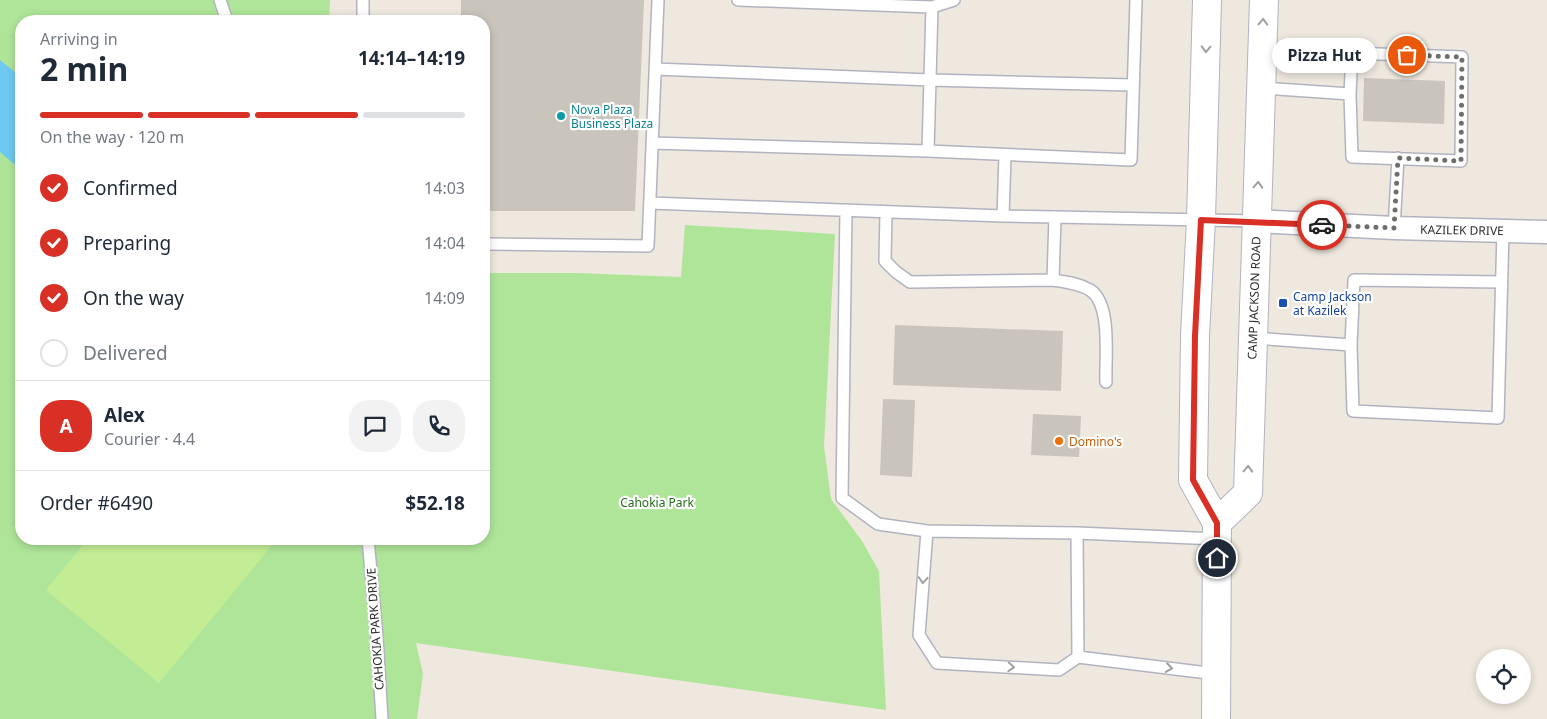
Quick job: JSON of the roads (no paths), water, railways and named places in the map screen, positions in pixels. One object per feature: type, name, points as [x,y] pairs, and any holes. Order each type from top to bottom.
[{"type":"main road","points":[[1207,0],[1201,220],[1195,336],[1193,480],[1217,531],[1216,719]]},
{"type":"main road","name":"CAMP JACKSON ROAD","points":[[1217,531],[1248,493],[1264,0]]},
{"type":"street","name":"KAZILEK DRIVE","points":[[1256,221],[1394,228],[1547,232]]},
{"type":"lane","points":[[220,0],[225,15]]},
{"type":"lane","points":[[363,0],[363,15]]},
{"type":"lane","points":[[490,244],[648,246],[658,0]]},
{"type":"lane","points":[[738,0],[932,7],[954,0]]},
{"type":"lane","points":[[652,143],[928,151],[1005,156],[1131,160],[1136,0]]},
{"type":"lane","points":[[928,151],[932,7]]},
{"type":"lane","points":[[1352,53],[1462,57],[1461,161],[1352,157],[1350,94],[1352,53]]},
{"type":"lane","points":[[655,69],[930,80],[1132,84]]},
{"type":"lane","points":[[1261,88],[1350,94]]},
{"type":"lane","points":[[1003,216],[1005,156]]},
{"type":"lane","points":[[1394,228],[1398,158]]},
{"type":"lane","points":[[650,204],[1003,216],[1256,221]]},
{"type":"lane","points":[[846,210],[842,498],[878,524],[926,532],[1077,533],[1217,531]]},
{"type":"lane","points":[[886,212],[886,261],[896,272],[910,282],[1053,280],[1072,283],[1085,288],[1099,299],[1104,313],[1106,382]]},
{"type":"lane","points":[[1053,280],[1055,217]]},
{"type":"lane","points":[[1501,282],[1354,280],[1351,345],[1354,411],[1498,418],[1503,231]]},
{"type":"lane","points":[[1252,338],[1351,345]]},
{"type":"lane","points":[[926,532],[919,635],[937,663],[1059,670],[1078,657],[1217,675]]},
{"type":"lane","points":[[1077,533],[1078,657]]},
{"type":"lane","name":"CAHOKIA PARK DRIVE","points":[[369,545],[382,719]]},
{"type":"water","points":[[0,60],[15,72],[15,165],[0,152]]},
{"type":"place","name":"Pizza Hut","points":[[1407,55]]},
{"type":"place","name":"Nova Plaza Business Plaza","points":[[561,116]]},
{"type":"place","name":"Camp Jackson at Kazilek","points":[[1283,303]]},
{"type":"place","name":"Domino's","points":[[1059,441]]},
{"type":"park label","name":"Cahokia Park","points":[[657,502]]}]
